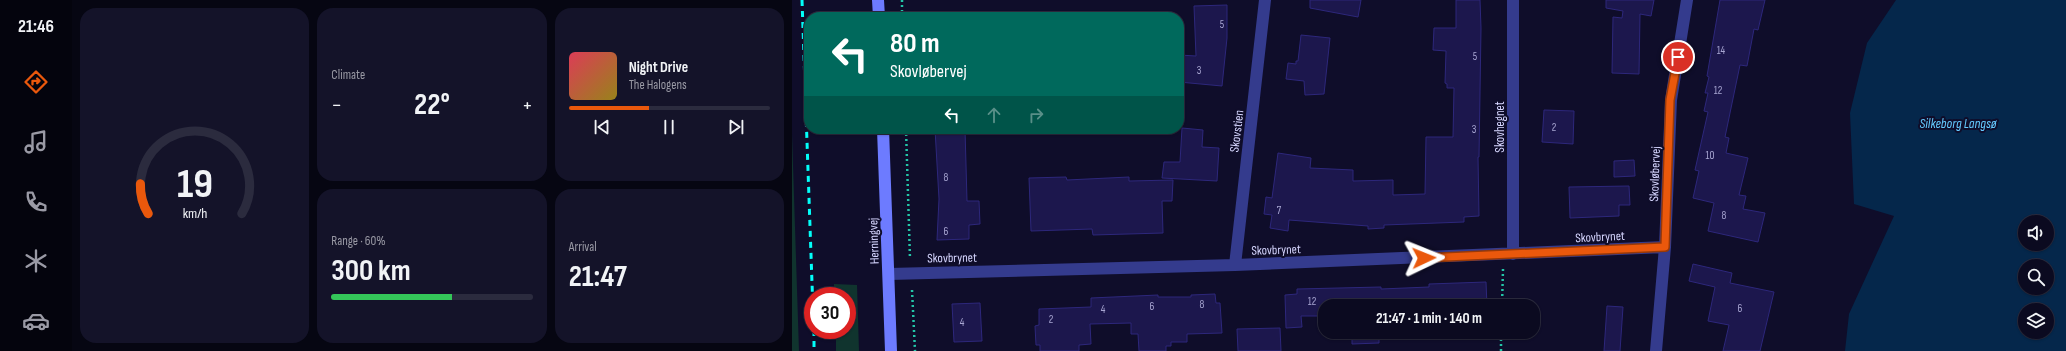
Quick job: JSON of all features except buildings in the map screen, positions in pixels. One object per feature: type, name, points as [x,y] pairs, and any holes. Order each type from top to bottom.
[{"type":"street","points":[[878,0],[879,12]]},
{"type":"street","name":"Skovstien","points":[[1235,265],[1265,0]]},
{"type":"street","name":"Skovhegnet","points":[[1508,255],[1513,0]]},
{"type":"street","name":"Skovløbervej","points":[[1656,351],[1665,247],[1670,100],[1687,0]]},
{"type":"street","name":"Herningvej","points":[[883,134],[891,351]]},
{"type":"street","name":"Skovbrynet","points":[[889,274],[911,272],[1235,265],[1508,255],[1665,247]]},
{"type":"path","points":[[902,0],[902,12]]},
{"type":"path","points":[[906,134],[915,351]]},
{"type":"path","points":[[1503,299],[1508,255]]},
{"type":"path","points":[[1501,339],[1501,351]]},
{"type":"green space","points":[[792,134],[799,351],[792,351]]},
{"type":"green space","points":[[834,284],[857,285],[859,351],[836,351],[836,339],[856,339],[856,287],[834,287]]},
{"type":"water","name":"Silkeborg Langsø","points":[[1896,0],[2066,0],[2066,351],[1845,351],[1849,314],[1894,216],[1854,204],[1850,113],[1867,43]]},
{"type":"railway","points":[[802,0],[804,57]]},
{"type":"railway","points":[[807,134],[812,287]]},
{"type":"railway","points":[[814,339],[814,351]]},
{"type":"route","points":[[1424,258],[1665,247],[1670,100],[1678,57]]}]
